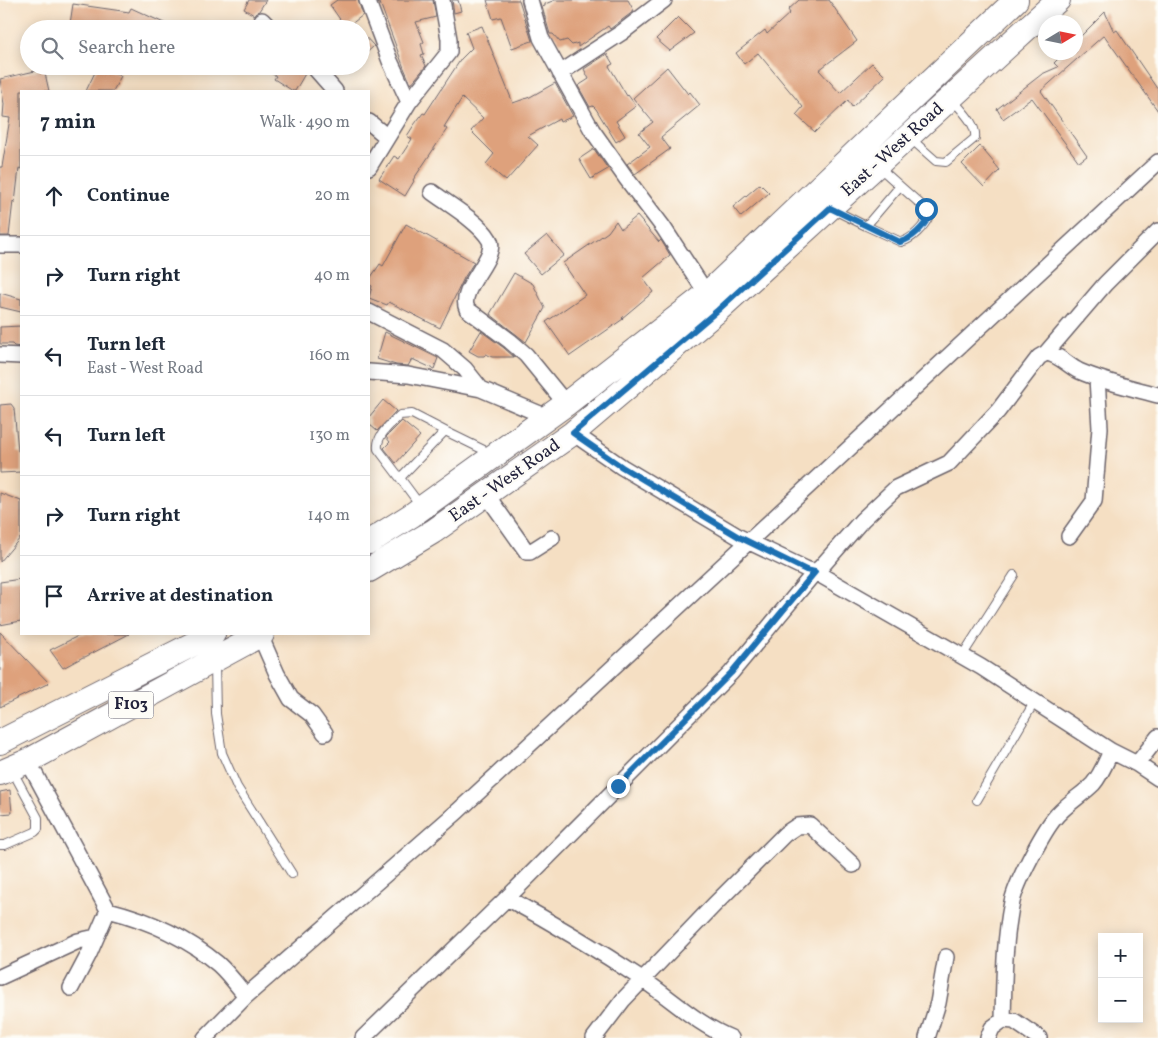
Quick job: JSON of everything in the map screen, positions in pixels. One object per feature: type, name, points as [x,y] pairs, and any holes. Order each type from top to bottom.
[{"type":"main road","name":"East - West Road","points":[[370,541],[422,508],[566,404],[707,294],[1016,0]]},
{"type":"main road","name":"East - West Road","points":[[370,569],[434,531],[573,433],[704,323],[1058,0]]},
{"type":"main road","name":"F103","points":[[0,742],[211,635]]},
{"type":"main road","name":"F103","points":[[13,767],[259,635]]},
{"type":"street","points":[[367,0],[390,61],[409,102]]},
{"type":"street","points":[[370,165],[409,102],[449,52],[449,39],[442,0]]},
{"type":"street","points":[[530,0],[541,38],[592,130],[663,227],[707,294]]},
{"type":"street","points":[[560,73],[621,33],[664,0]]},
{"type":"street","points":[[321,75],[334,90]]},
{"type":"street","points":[[370,123],[387,138]]},
{"type":"street","points":[[205,1038],[246,996],[458,811],[1158,162]]},
{"type":"street","points":[[432,192],[470,219],[488,237],[491,243],[484,262],[465,297],[464,304],[467,310],[510,340],[526,355],[566,404]]},
{"type":"street","points":[[362,1038],[507,898],[731,673],[815,572],[821,568],[862,520],[896,488],[949,463],[998,411],[1039,357],[1046,353],[1105,284],[1158,231]]},
{"type":"street","points":[[0,245],[20,245]]},
{"type":"street","points":[[370,313],[443,350],[465,369],[481,389]]},
{"type":"street","points":[[1046,353],[1052,354],[1077,370],[1097,378],[1158,395]]},
{"type":"street","points":[[0,355],[20,356]]},
{"type":"street","points":[[370,372],[408,375],[481,389],[547,417]]},
{"type":"street","points":[[1069,536],[1094,501],[1100,428],[1097,378]]},
{"type":"street","points":[[573,433],[622,467],[750,542],[806,570],[815,572],[962,656],[1158,778]]},
{"type":"street","points":[[486,494],[527,552],[552,538]]},
{"type":"street","points":[[261,635],[277,674],[291,698],[312,716],[325,733]]},
{"type":"street","points":[[1137,764],[1158,737]]},
{"type":"street","points":[[1003,1020],[1004,962],[1012,900],[1028,863],[1050,823],[1060,810],[1093,784],[1111,750]]},
{"type":"street","points":[[13,767],[108,910],[137,917],[187,941],[219,965],[246,996]]},
{"type":"street","points":[[594,1038],[623,1000],[786,834],[797,826],[810,825],[853,864]]},
{"type":"street","points":[[507,898],[553,923],[644,980],[712,1030],[731,1038]]},
{"type":"street","points":[[71,988],[108,910]]},
{"type":"street","points":[[0,978],[78,941],[96,937]]},
{"type":"street","points":[[927,1038],[938,1003],[946,957]]},
{"type":"street","points":[[988,1038],[992,1028],[1003,1020],[1014,1021],[1038,1038]]},
{"type":"lane","points":[[908,136],[940,163],[946,162],[975,138],[974,126],[951,97]]},
{"type":"lane","points":[[830,208],[900,242],[907,240],[926,224],[929,216],[926,209],[877,165]]},
{"type":"lane","points":[[866,226],[900,186]]},
{"type":"lane","points":[[422,508],[378,449],[379,438],[400,415],[412,414],[494,455]]},
{"type":"lane","points":[[400,478],[446,431]]},
{"type":"lane","points":[[962,656],[1014,576]]},
{"type":"lane","points":[[215,659],[216,714],[222,753],[237,787],[292,874]]},
{"type":"lane","points":[[977,800],[1035,701]]},
{"type":"lane","points":[[0,845],[5,845],[38,829],[38,818],[13,767]]},
{"type":"building","points":[[249,0],[266,0],[254,15],[244,9]]},
{"type":"building","points":[[337,0],[358,0],[363,15],[356,20],[340,20],[330,5]]},
{"type":"building","points":[[377,0],[433,0],[436,17],[416,22],[424,42],[421,44],[424,54],[421,55],[426,66],[411,84],[380,3],[378,4]]},
{"type":"building","points":[[452,0],[458,0],[461,11],[454,13]]},
{"type":"building","points":[[487,0],[519,0],[532,41],[512,48],[501,17],[493,19]]},
{"type":"building","points":[[555,0],[628,0],[634,11],[610,29],[608,26],[578,47],[578,43],[572,45],[567,40],[560,42],[553,34],[550,34],[542,7]]},
{"type":"building","points":[[799,0],[829,0],[857,41],[819,70],[840,93],[872,63],[885,76],[852,107],[848,100],[815,132],[796,115],[803,107],[758,53],[744,64],[736,53],[765,30],[767,34],[790,13],[788,10]]},
{"type":"building","points":[[73,4],[129,12],[131,8],[157,20],[71,20]]},
{"type":"building","points":[[1105,12],[1114,32],[1117,30],[1158,90],[1158,111],[1104,35],[1083,54],[1083,34]]},
{"type":"building","points":[[678,17],[694,33],[670,51],[656,39]]},
{"type":"building","points":[[482,26],[513,103],[530,97],[555,83],[573,116],[560,122],[559,119],[528,136],[538,145],[506,181],[486,164],[494,154],[471,131],[483,118],[462,98],[444,127],[447,129],[413,180],[405,196],[379,179],[394,156],[399,159],[412,139],[407,136],[414,125],[423,113],[425,114],[461,59],[472,48],[466,32]]},
{"type":"building","points":[[370,42],[374,46],[370,50]]},
{"type":"building","points":[[607,54],[613,64],[609,66],[627,96],[636,106],[616,121],[625,136],[616,142],[596,109],[593,106],[590,107],[578,86],[589,79],[584,69]]},
{"type":"building","points":[[1057,60],[1076,60],[1041,91],[1087,156],[1079,162],[1032,98],[1003,119],[997,109],[1042,74],[1058,67],[1054,63]]},
{"type":"building","points":[[667,67],[688,94],[690,92],[700,105],[661,137],[670,149],[635,174],[627,164],[650,147],[639,133],[653,122],[633,98]]},
{"type":"building","points":[[20,74],[45,75],[49,90],[20,90],[20,168],[15,203],[13,201],[9,236],[0,236],[0,167],[2,167],[10,118],[3,117],[4,104],[0,79]]},
{"type":"building","points":[[94,75],[121,76],[114,90],[86,90]]},
{"type":"building","points":[[274,75],[304,75],[296,90],[291,90],[274,79],[276,76]]},
{"type":"building","points":[[980,146],[1000,170],[984,187],[962,164]]},
{"type":"building","points":[[594,149],[608,169],[591,179],[579,159]]},
{"type":"building","points":[[760,184],[769,193],[741,217],[733,207]]},
{"type":"building","points":[[637,216],[659,242],[661,240],[670,255],[643,278],[653,292],[623,319],[570,356],[546,322],[585,295],[563,263],[608,232],[616,221],[621,229]]},
{"type":"building","points":[[406,224],[474,262],[464,278],[440,328],[389,302],[387,305],[370,298],[372,286],[370,285],[370,279],[380,264],[383,266]]},
{"type":"building","points":[[547,235],[564,255],[541,274],[524,254]]},
{"type":"building","points":[[514,273],[533,284],[545,308],[526,342],[490,314]]},
{"type":"building","points":[[0,293],[20,299],[20,312],[0,307]]},
{"type":"building","points":[[20,326],[20,347],[12,344],[0,344],[0,327]]},
{"type":"building","points":[[481,331],[514,357],[492,357],[486,354],[478,356],[469,351]]},
{"type":"building","points":[[385,332],[438,358],[434,369],[412,359],[408,366],[396,365],[377,359]]},
{"type":"building","points":[[383,400],[396,411],[377,431],[370,425],[370,416]]},
{"type":"building","points":[[11,404],[14,408],[18,451],[20,452],[20,472],[0,473],[0,405]]},
{"type":"building","points":[[402,421],[420,436],[396,463],[384,448],[390,442],[386,437]]},
{"type":"building","points":[[0,493],[20,501],[20,538],[0,562]]},
{"type":"building","points":[[20,579],[20,621],[0,625],[0,582]]},
{"type":"building","points":[[0,632],[49,683],[0,707]]},
{"type":"building","points":[[80,635],[127,635],[63,668],[50,650]]},
{"type":"building","points":[[10,790],[12,813],[0,814],[0,792]]},
{"type":"route","points":[[618,786],[731,673],[815,572],[806,570],[739,537],[622,467],[573,433],[661,360],[830,208],[900,242],[907,240],[926,224],[929,216],[926,209]]}]
